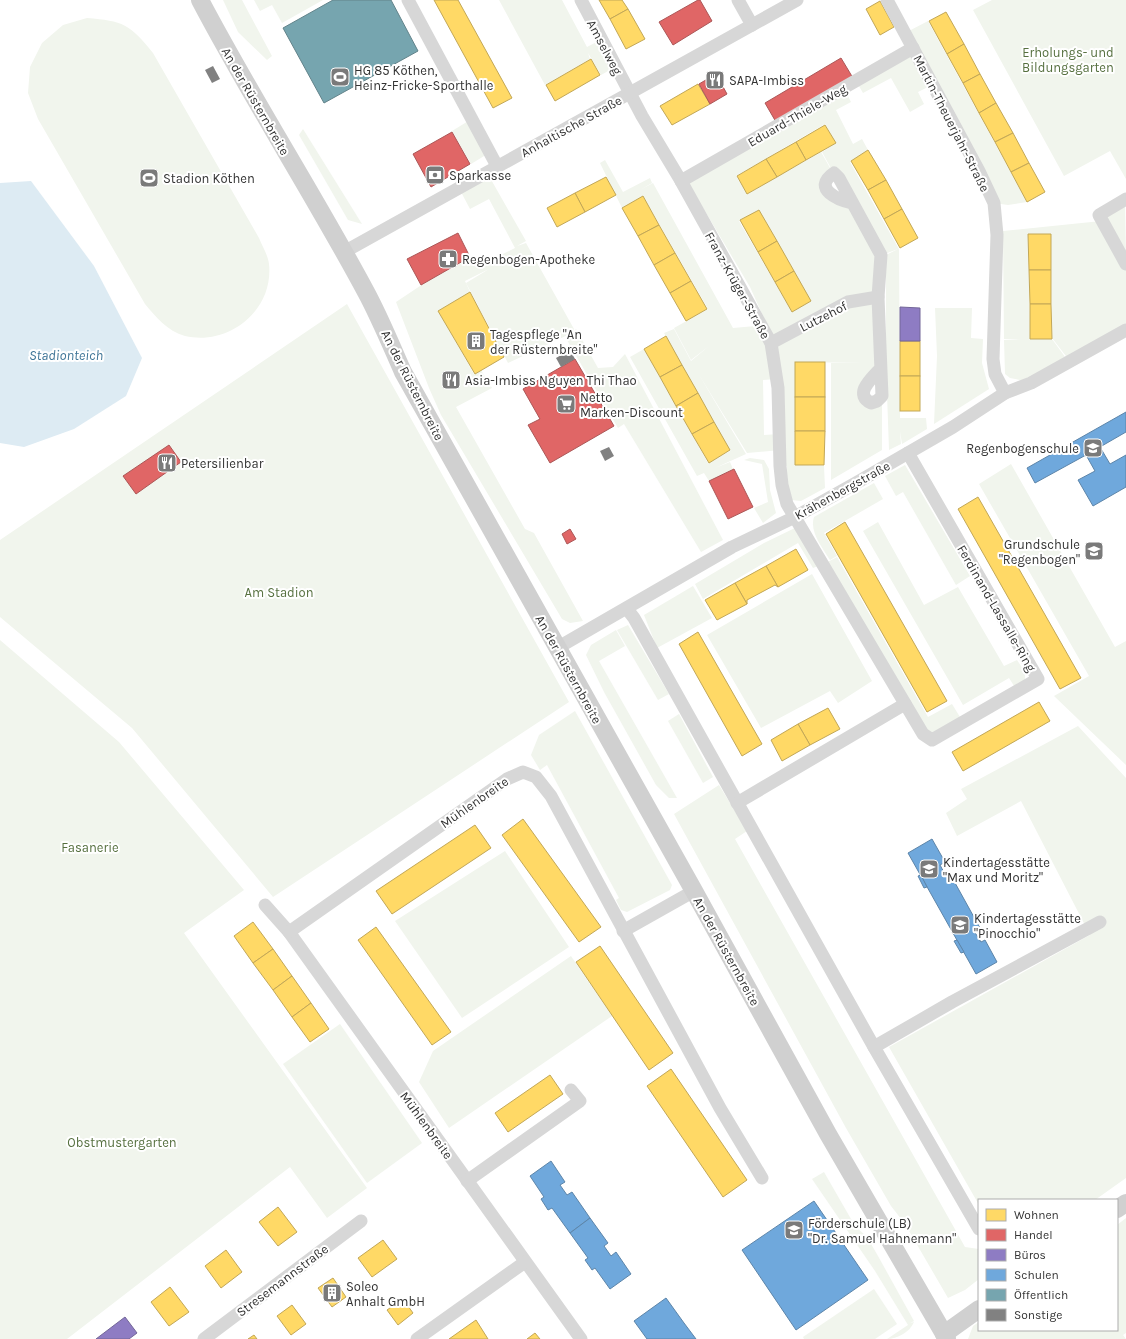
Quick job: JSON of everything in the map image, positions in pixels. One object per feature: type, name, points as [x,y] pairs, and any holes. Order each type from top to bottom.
[{"type":"main road","name":"An der Rüsternbreite","points":[[200,0],[221,41],[367,293],[403,372],[694,891],[828,1134],[943,1337]]},
{"type":"main road","points":[[943,1337],[978,1310]]},
{"type":"street","points":[[408,0],[497,166]]},
{"type":"street","name":"Amselweg","points":[[581,0],[630,94]]},
{"type":"street","points":[[738,0],[752,25]]},
{"type":"street","name":"Anhaltische Straße","points":[[344,252],[797,0]]},
{"type":"street","name":"Martin-Theuerjahr-Straße","points":[[887,0],[979,171],[994,203],[997,235],[993,359],[995,374],[1005,392]]},
{"type":"street","name":"Eduard-Thiele-Weg","points":[[681,181],[913,48]]},
{"type":"street","name":"Franz-Krüger-Straße","points":[[630,94],[681,181],[771,343],[778,388],[782,484],[787,503],[794,517]]},
{"type":"street","points":[[1126,200],[1099,215],[1126,264]]},
{"type":"street","points":[[852,203],[881,255],[878,297],[880,369]]},
{"type":"street","name":"Lutzehof","points":[[771,343],[848,302],[878,297]]},
{"type":"street","name":"Krähenbergstraße","points":[[557,648],[627,609],[732,547],[794,517],[908,453],[1005,392],[1032,383],[1126,330]]},
{"type":"street","name":"Ferdinand-Lassalle-Ring","points":[[794,517],[923,734],[932,740],[1038,679],[908,453]]},
{"type":"street","points":[[627,609],[637,624],[738,803],[874,1047],[978,1227]]},
{"type":"street","points":[[738,803],[906,704]]},
{"type":"street","name":"Mühlenbreite","points":[[289,932],[501,782],[523,772],[536,777],[551,796],[720,1108],[762,1178]]},
{"type":"street","points":[[623,931],[694,891]]},
{"type":"street","name":"Mühlenbreite","points":[[265,905],[289,932],[581,1339]]},
{"type":"street","points":[[874,1047],[952,1002],[1100,922]]},
{"type":"street","points":[[467,1181],[580,1101],[571,1090]]},
{"type":"street","name":"Stresemannstraße","points":[[204,1339],[361,1222]]},
{"type":"street","points":[[417,1339],[525,1262]]},
{"type":"green space","points":[[223,0],[242,0],[272,56],[267,60],[238,32]]},
{"type":"green space","points":[[254,0],[323,0],[282,23],[272,5],[260,11]]},
{"type":"green space","points":[[499,0],[562,0],[587,47],[604,38],[619,65],[601,75],[588,53],[590,59],[545,85]]},
{"type":"green space","name":"Erholungs- und Bildungsgarten","points":[[992,0],[1126,0],[1126,179],[1110,151],[1064,176],[973,10]]},
{"type":"green space","name":"Stadion Köthen","points":[[87,18],[109,21],[125,26],[132,30],[153,53],[259,238],[269,264],[269,281],[264,296],[256,310],[245,321],[232,330],[201,338],[185,336],[167,327],[153,314],[145,304],[38,119],[28,93],[30,67],[42,43],[63,25]]},
{"type":"green space","points":[[928,21],[1027,202],[1008,205],[994,203],[932,85],[918,92],[924,104],[910,112],[891,78],[863,93],[856,81],[913,48],[905,33]]},
{"type":"green space","points":[[844,88],[851,102],[836,110],[853,144],[862,139],[868,150],[850,162],[899,249],[900,418],[926,418],[927,429],[902,444],[900,431],[901,444],[889,450],[886,366],[886,255],[898,249],[882,255],[840,176],[833,172],[822,152],[836,143],[825,124],[736,176],[747,194],[821,152],[833,173],[825,182],[825,188],[832,197],[851,205],[881,256],[878,297],[873,298],[878,298],[880,369],[865,386],[863,396],[871,403],[877,401],[882,396],[882,450],[831,480],[831,363],[864,363],[795,362],[795,465],[824,466],[825,488],[801,501],[791,500],[787,483],[787,466],[780,466],[780,450],[747,453],[698,373],[746,454],[715,468],[730,462],[733,469],[709,481],[704,473],[697,476],[630,357],[644,349],[708,463],[730,451],[664,333],[674,329],[691,361],[709,346],[691,360],[674,328],[708,309],[643,196],[622,208],[600,163],[605,160],[623,192],[650,178],[652,183],[640,190],[653,183],[733,328],[767,325],[750,287],[686,179]],"holes":[[[759,210],[811,301],[792,312],[739,221]],[[777,366],[779,434],[764,435],[763,380],[777,379]]]},
{"type":"green space","points":[[470,120],[489,153],[471,164],[452,131]]},
{"type":"green space","points":[[303,129],[362,224],[348,220],[299,135]]},
{"type":"green space","points":[[489,176],[526,241],[517,246],[526,243],[574,329],[570,334],[508,363],[466,283],[489,269],[465,281],[470,292],[438,311],[474,374],[481,370],[492,388],[456,407],[525,529],[534,533],[583,621],[570,623],[562,619],[441,415],[396,302],[423,284],[470,258],[476,267],[515,248],[489,199],[470,209],[461,192]]},
{"type":"green space","points":[[1125,201],[1126,255],[1099,216]]},
{"type":"green space","points":[[1101,221],[1126,266],[1126,329],[1069,360],[1052,338],[1051,234],[1028,234],[1030,339],[1052,339],[1068,361],[1031,382],[1010,378],[1005,374],[1004,340],[1022,339],[1004,339],[1003,231]]},
{"type":"green space","name":"Am Stadion","points":[[347,304],[569,702],[273,897],[132,728],[0,617],[0,540]]},
{"type":"green space","points":[[935,308],[972,308],[971,338],[983,339],[982,363],[989,389],[934,424],[937,356]]},
{"type":"green space","points":[[576,329],[598,368],[613,367],[625,354],[723,540],[701,552],[624,424],[618,428],[567,340]]},
{"type":"green space","points":[[750,458],[764,460],[769,469],[770,490],[776,513],[763,523],[754,508],[768,502],[762,464],[744,460]]},
{"type":"green space","points":[[1011,464],[1115,647],[1126,641],[1126,765],[1054,696],[1089,676],[979,484]]},
{"type":"green space","points":[[905,465],[970,576],[956,585],[903,492],[896,496],[885,476]]},
{"type":"green space","points":[[874,483],[883,499],[824,533],[837,556],[830,560],[815,534],[813,528],[814,517]]},
{"type":"green space","points":[[878,522],[924,605],[958,587],[1004,666],[1017,660],[1025,672],[1025,683],[1016,689],[1009,678],[963,705],[863,531]]},
{"type":"green space","points":[[797,527],[823,564],[813,568],[798,543],[703,599],[695,584],[764,543]]},
{"type":"green space","points":[[837,557],[928,717],[952,704],[963,722],[932,740],[824,564]]},
{"type":"green space","points":[[812,574],[872,681],[838,703],[830,691],[761,728],[707,635]]},
{"type":"green space","points":[[693,586],[712,618],[657,648],[644,615]]},
{"type":"green space","points":[[628,625],[669,694],[658,700],[617,630]]},
{"type":"green space","points":[[616,630],[625,646],[599,661],[677,798],[669,798],[656,785],[604,692],[586,655],[591,645]]},
{"type":"green space","points":[[0,640],[119,742],[244,890],[184,933],[367,1188],[327,1218],[290,1167],[67,1339],[0,1339]]},
{"type":"green space","points":[[575,711],[672,885],[670,890],[627,912],[621,910],[616,900],[619,898],[547,765],[540,770],[531,755],[539,735]]},
{"type":"green space","points":[[679,714],[713,777],[703,783],[668,721]]},
{"type":"green space","points":[[1078,726],[1126,778],[1126,1178],[1096,1199],[978,1199],[978,1203],[889,1047],[1090,935],[1021,801],[957,836],[946,813],[967,799],[961,789]]},
{"type":"green space","points":[[719,785],[747,831],[735,839],[965,1247],[978,1249],[978,1280],[965,1290],[948,1298],[905,1224],[891,1206],[846,1128],[674,814]]},
{"type":"green space","points":[[505,851],[569,947],[462,1018],[395,921]]},
{"type":"green space","points":[[571,956],[612,1016],[449,1128],[419,1082],[433,1051]]},
{"type":"green space","points":[[340,1024],[422,1143],[367,1183],[283,1064]]},
{"type":"green space","points":[[824,1172],[855,1226],[867,1237],[914,1321],[910,1323],[914,1322],[910,1329],[899,1336],[887,1339],[908,1325],[875,1271],[812,1179]]},
{"type":"green space","points":[[1126,1218],[1126,1333],[1123,1335],[1126,1339],[968,1339],[973,1326],[978,1323],[978,1331],[1118,1331],[1118,1224]]},
{"type":"green space","points":[[874,1289],[897,1324],[875,1339],[804,1339],[803,1337]]},
{"type":"water","name":"Stadionteich","points":[[31,181],[94,266],[142,358],[126,396],[74,429],[24,447],[0,443],[0,183]]},
{"type":"building: Wohnen","points":[[434,0],[458,0],[512,98],[493,108]]},
{"type":"building: Wohnen","points":[[599,0],[622,0],[628,9],[610,19]]},
{"type":"building: Wohnen","points":[[880,1],[894,27],[880,35],[866,9]]},
{"type":"building: Wohnen","points":[[628,9],[645,39],[626,49],[610,19]]},
{"type":"building: Wohnen","points":[[946,12],[964,44],[947,54],[929,21]]},
{"type":"building: Wohnen","points":[[964,44],[980,74],[963,83],[947,54]]},
{"type":"building: Wohnen","points":[[591,59],[600,75],[555,101],[546,85]]},
{"type":"building: Wohnen","points":[[980,74],[996,103],[979,113],[963,83]]},
{"type":"building: Wohnen","points":[[698,84],[710,104],[672,125],[660,106]]},
{"type":"building: Wohnen","points":[[996,103],[1013,133],[995,142],[979,113]]},
{"type":"building: Wohnen","points":[[825,125],[836,143],[806,160],[796,142]]},
{"type":"building: Wohnen","points":[[1013,133],[1029,163],[1011,172],[995,142]]},
{"type":"building: Wohnen","points":[[796,142],[806,160],[777,177],[766,159]]},
{"type":"building: Wohnen","points":[[868,150],[886,180],[868,190],[851,161]]},
{"type":"building: Wohnen","points":[[766,159],[777,177],[747,194],[737,176]]},
{"type":"building: Wohnen","points":[[1029,163],[1045,192],[1027,202],[1011,172]]},
{"type":"building: Wohnen","points":[[606,177],[616,195],[585,212],[575,193]]},
{"type":"building: Wohnen","points":[[886,180],[902,209],[884,219],[868,190]]},
{"type":"building: Wohnen","points":[[575,193],[585,212],[557,227],[547,208]]},
{"type":"building: Wohnen","points":[[643,196],[659,225],[638,236],[622,208]]},
{"type":"building: Wohnen","points":[[902,209],[918,238],[900,248],[884,219]]},
{"type":"building: Wohnen","points":[[759,210],[777,241],[758,252],[740,220]]},
{"type":"building: Wohnen","points":[[659,225],[675,253],[654,265],[638,236]]},
{"type":"building: Wohnen","points":[[1028,234],[1051,234],[1051,270],[1029,270]]},
{"type":"building: Wohnen","points":[[777,241],[794,271],[775,282],[758,252]]},
{"type":"building: Wohnen","points":[[675,253],[691,281],[670,293],[654,265]]},
{"type":"building: Wohnen","points":[[1029,270],[1051,270],[1051,304],[1030,304]]},
{"type":"building: Wohnen","points":[[794,271],[811,301],[792,312],[775,282]]},
{"type":"building: Wohnen","points":[[691,281],[707,309],[686,321],[670,293]]},
{"type":"building: Wohnen","name":"Tagespflege \"An der Rüsternbreite\"","points":[[470,292],[504,357],[475,374],[438,311]]},
{"type":"building: Wohnen","points":[[1030,304],[1051,304],[1052,339],[1030,339]]},
{"type":"building: Wohnen","points":[[666,336],[682,365],[660,377],[644,349]]},
{"type":"building: Wohnen","points":[[900,341],[920,341],[920,376],[900,376]]},
{"type":"building: Wohnen","points":[[795,362],[825,362],[825,397],[795,397]]},
{"type":"building: Wohnen","points":[[682,365],[698,393],[676,406],[660,377]]},
{"type":"building: Wohnen","points":[[900,376],[920,376],[920,411],[900,411]]},
{"type":"building: Wohnen","points":[[698,393],[714,422],[692,434],[676,406]]},
{"type":"building: Wohnen","points":[[795,397],[825,397],[825,431],[795,431]]},
{"type":"building: Wohnen","points":[[714,422],[730,450],[709,463],[692,434]]},
{"type":"building: Wohnen","points":[[795,431],[825,431],[824,465],[795,465]]},
{"type":"building: Wohnen","points":[[978,497],[1081,678],[1060,689],[958,509]]},
{"type":"building: Wohnen","points":[[845,522],[947,701],[927,712],[826,534]]},
{"type":"building: Wohnen","points":[[796,549],[808,570],[778,587],[766,566]]},
{"type":"building: Wohnen","points":[[766,566],[778,587],[775,585],[747,600],[747,604],[735,583]]},
{"type":"building: Wohnen","points":[[735,583],[747,604],[717,620],[705,600]]},
{"type":"building: Wohnen","points":[[698,632],[762,744],[742,756],[679,644]]},
{"type":"building: Wohnen","points":[[1039,702],[1050,721],[963,771],[952,752]]},
{"type":"building: Wohnen","points":[[828,708],[840,729],[810,745],[798,724]]},
{"type":"building: Wohnen","points":[[798,724],[810,745],[782,761],[771,740]]},
{"type":"building: Wohnen","points":[[523,819],[601,927],[579,942],[502,835]]},
{"type":"building: Wohnen","points":[[475,825],[491,848],[392,914],[376,891]]},
{"type":"building: Wohnen","points":[[253,922],[273,949],[253,963],[234,936]]},
{"type":"building: Wohnen","points":[[376,927],[451,1032],[432,1045],[358,940]]},
{"type":"building: Wohnen","points":[[600,946],[673,1053],[649,1070],[576,962]]},
{"type":"building: Wohnen","points":[[273,949],[292,976],[273,990],[253,963]]},
{"type":"building: Wohnen","points":[[292,976],[311,1003],[292,1017],[273,990]]},
{"type":"building: Wohnen","points":[[311,1003],[329,1029],[310,1042],[292,1017]]},
{"type":"building: Wohnen","points":[[671,1069],[747,1180],[723,1197],[647,1086]]},
{"type":"building: Wohnen","points":[[550,1075],[563,1094],[508,1132],[495,1113]]},
{"type":"building: Wohnen","points":[[278,1207],[297,1232],[278,1246],[259,1222]]},
{"type":"building: Wohnen","points":[[383,1240],[397,1259],[372,1277],[358,1258]]},
{"type":"building: Wohnen","points":[[226,1250],[242,1272],[221,1288],[205,1266]]},
{"type":"building: Wohnen","name":"Soleo Anhalt GmbH","points":[[333,1278],[346,1297],[332,1307],[318,1288]]},
{"type":"building: Wohnen","points":[[170,1287],[189,1312],[169,1326],[151,1302]]},
{"type":"building: Wohnen","points":[[403,1299],[413,1313],[398,1325],[387,1310]]},
{"type":"building: Wohnen","points":[[292,1305],[306,1324],[291,1335],[277,1316]]},
{"type":"building: Wohnen","points":[[476,1320],[488,1339],[449,1339],[466,1327]]},
{"type":"building: Wohnen","points":[[535,1333],[540,1339],[527,1339]]},
{"type":"building: Wohnen","points":[[254,1335],[257,1339],[248,1339]]},
{"type":"building: Handel","points":[[700,0],[712,21],[673,45],[659,22]]},
{"type":"building: Handel","points":[[841,58],[853,78],[776,122],[765,103]]},
{"type":"building: Handel","points":[[716,74],[727,94],[710,104],[699,84]]},
{"type":"building: Handel","points":[[452,132],[470,164],[431,187],[413,154]]},
{"type":"building: Handel","points":[[458,233],[470,257],[421,285],[407,259]]},
{"type":"building: Handel","name":"Netto Marken-Discount","points":[[575,359],[614,426],[550,463],[528,425],[540,419],[523,389]]},
{"type":"building: Handel","points":[[456,373],[459,380],[448,386],[444,379]]},
{"type":"building: Handel","points":[[169,445],[181,462],[136,494],[123,476]]},
{"type":"building: Handel","points":[[734,469],[753,507],[728,519],[709,481]]},
{"type":"building: Handel","points":[[570,529],[576,539],[567,544],[562,534]]},
{"type":"building: Büros","points":[[900,307],[920,308],[920,341],[900,341]]},
{"type":"building: Büros","points":[[125,1317],[137,1333],[129,1339],[96,1339]]},
{"type":"building: Schulen","points":[[1126,412],[1126,432],[1100,447],[1110,464],[1126,455],[1126,487],[1093,506],[1078,480],[1095,471],[1086,455],[1035,483],[1027,468]]},
{"type":"building: Schulen","points":[[932,839],[945,862],[940,865],[945,874],[949,872],[980,928],[974,931],[981,942],[985,940],[997,962],[976,974],[908,853]]},
{"type":"building: Schulen","points":[[921,875],[927,887],[924,888],[918,876]]},
{"type":"building: Schulen","points":[[957,940],[964,952],[961,953],[954,941]]},
{"type":"building: Schulen","points":[[551,1161],[565,1182],[560,1185],[567,1195],[572,1192],[590,1218],[570,1233],[552,1208],[548,1210],[541,1199],[544,1197],[530,1176]]},
{"type":"building: Schulen","points":[[814,1201],[868,1280],[796,1330],[742,1250]]},
{"type":"building: Schulen","points":[[590,1218],[608,1243],[604,1246],[611,1256],[616,1252],[631,1274],[610,1289],[595,1268],[592,1270],[585,1260],[588,1258],[570,1233]]},
{"type":"building: Schulen","points":[[666,1298],[696,1339],[647,1339],[634,1321]]},
{"type":"building: Öffentlich","name":"HG 85 Köthen, Heinz-Fricke-Sporthalle","points":[[333,0],[391,0],[418,51],[324,103],[283,28]]},
{"type":"building: Sonstige","points":[[213,66],[220,79],[212,83],[205,70]]},
{"type":"building: Sonstige","points":[[570,350],[575,359],[561,367],[556,358]]},
{"type":"building: Sonstige","points":[[609,447],[614,456],[605,461],[600,451]]},
{"type":"place","name":"HG 85 Köthen, Heinz-Fricke-Sporthalle","points":[[340,77]]},
{"type":"place","name":"SAPA-Imbiss","points":[[715,80]]},
{"type":"place","name":"Sparkasse","points":[[435,175]]},
{"type":"place","name":"Stadion Köthen","points":[[149,178]]},
{"type":"place","name":"Regenbogen-Apotheke","points":[[448,259]]},
{"type":"place","name":"Tagespflege \"An der Rüsternbreite\"","points":[[476,341]]},
{"type":"place","name":"Asia-Imbiss Nguyen Thi Thao","points":[[451,380]]},
{"type":"place","name":"Netto Marken-Discount","points":[[566,404]]},
{"type":"place","name":"Regenbogenschule","points":[[1093,448]]},
{"type":"place","name":"Petersilienbar","points":[[167,463]]},
{"type":"place","name":"Grundschule \"Regenbogen\"","points":[[1094,551]]},
{"type":"place","name":"Kindertagesstätte \"Max und Moritz\"","points":[[929,869]]},
{"type":"place","name":"Kindertagesstätte \"Pinocchio\"","points":[[960,925]]},
{"type":"place","name":"Förderschule (LB) \"Dr. Samuel Hahnemann\"","points":[[794,1230]]},
{"type":"place","name":"Soleo Anhalt GmbH","points":[[332,1293]]},
{"type":"park label","name":"Fasanerie","points":[[90,847]]},
{"type":"park label","name":"Obstmustergarten","points":[[122,1142]]}]
